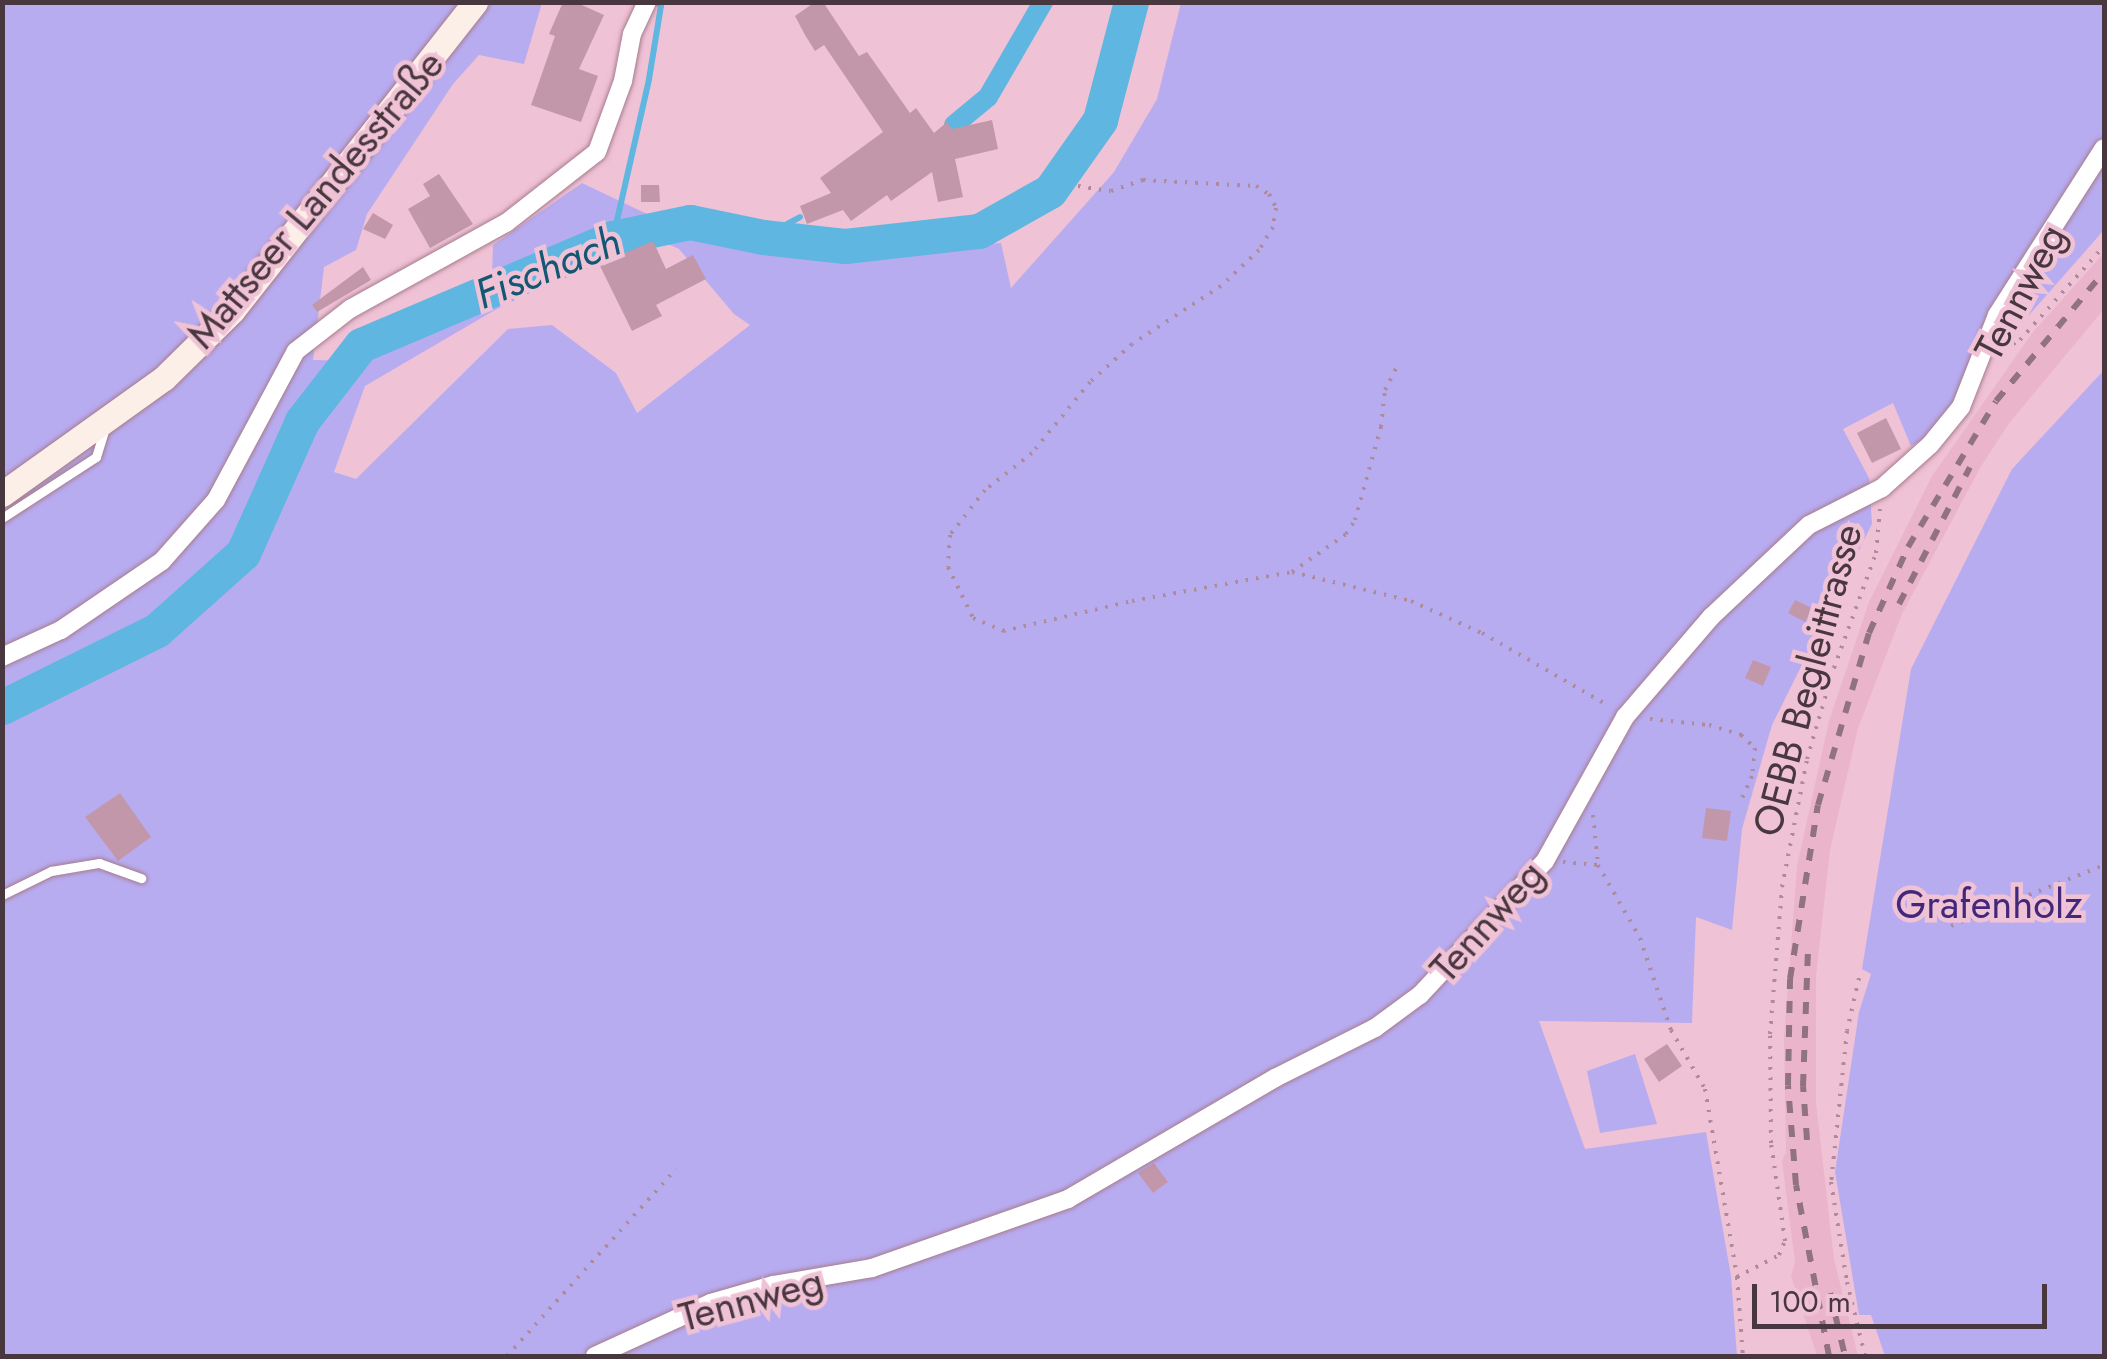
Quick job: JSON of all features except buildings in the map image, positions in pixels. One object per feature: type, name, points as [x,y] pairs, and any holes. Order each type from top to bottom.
[{"type":"main road","name":"Mattseer Landesstraße","points":[[2,494],[106,424],[164,378],[232,311],[474,2]]},
{"type":"street","points":[[2,658],[118,595],[162,561],[216,500],[296,352],[350,309],[506,223],[596,152],[645,6]]},
{"type":"street","name":"Tennweg","points":[[595,1356],[710,1302],[772,1285],[872,1268],[978,1234],[1068,1198],[1276,1078],[1375,1028],[1420,994],[1545,861],[1625,717],[1711,617],[1809,525],[1882,488],[1930,445],[1961,408],[1998,315],[2104,148]]},
{"type":"lane","points":[[2,518],[96,457],[106,424]]},
{"type":"lane","points":[[2,894],[51,871],[100,863],[141,878]]},
{"type":"path","points":[[1078,186],[1111,191],[1143,180],[1256,186],[1269,194],[1276,208],[1273,228],[1259,250],[1222,286],[1132,344],[1090,382],[1032,454],[985,490],[950,535],[948,566],[972,618],[1003,632],[1132,601],[1292,572],[1410,602],[1482,634],[1625,717],[1709,725],[1740,735],[1755,748],[1752,776],[1740,803]]},
{"type":"path","points":[[1982,361],[2020,340],[2104,246]]},
{"type":"path","points":[[1292,572],[1346,534],[1356,520],[1381,427],[1385,390],[1396,366]]},
{"type":"path","name":"OEBB Begleittrasse","points":[[1737,1277],[1778,1256],[1785,1241],[1771,1143],[1770,1070],[1773,965],[1782,887],[1808,759],[1834,668],[1876,553],[1882,488]]},
{"type":"path","points":[[1593,812],[1598,865],[1640,938],[1672,1030],[1705,1089],[1737,1277],[1743,1356]]},
{"type":"path","points":[[1545,861],[1598,865]]},
{"type":"path","points":[[1951,926],[2104,866]]},
{"type":"path","points":[[1858,978],[1831,1182],[1847,1282],[1865,1356]]},
{"type":"path","points":[[507,1356],[676,1169]]},
{"type":"shaded area","points":[[2104,253],[2104,309],[2010,422],[1980,468],[1902,614],[1858,728],[1830,850],[1816,976],[1816,1103],[1834,1259],[1858,1356],[1817,1356],[1791,1276],[1795,1262],[1782,1161],[1786,1152],[1784,1038],[1797,866],[1829,721],[1869,602],[1932,476],[2033,332]]},
{"type":"green space","points":[[472,2],[481,16],[491,3],[542,3],[524,64],[479,55],[453,84],[367,214],[356,250],[324,267],[313,360],[368,361],[491,302],[493,245],[582,183],[689,234],[805,259],[1001,243],[1011,288],[1114,172],[1157,99],[1181,3],[2104,3],[2104,230],[2016,330],[1995,340],[1931,435],[1911,446],[1893,403],[1843,429],[1869,478],[1872,524],[1772,725],[1742,829],[1732,930],[1696,917],[1692,1023],[1539,1021],[1585,1149],[1706,1132],[1731,1276],[1737,1356],[3,1356],[2,3]],"holes":[[[655,238],[679,249],[734,314],[750,325],[637,413],[616,373],[552,325],[508,329],[356,479],[334,472],[365,386],[495,310],[620,248]]]},
{"type":"green space","name":"Grafenholz","points":[[2104,370],[2104,1356],[1885,1356],[1871,1315],[1859,1315],[1835,1172],[1859,1012],[1871,974],[1862,969],[1911,669],[2012,469]]},
{"type":"green space","points":[[1635,1054],[1657,1124],[1600,1133],[1587,1071]]},
{"type":"waterway","points":[[613,238],[649,79],[661,6],[656,2]]},
{"type":"waterway","points":[[954,125],[988,97],[1043,2]]},
{"type":"waterway","name":"Fischach","points":[[2,707],[157,630],[243,553],[302,421],[361,345],[613,238],[690,222],[763,237],[845,246],[979,231],[1050,191],[1100,120],[1131,2]]},
{"type":"waterway","points":[[763,237],[800,217]]},
{"type":"railway","points":[[1829,1356],[1796,1185],[1788,1085],[1790,979],[1818,805],[1869,633],[1908,547],[1996,401],[2104,272]]},
{"type":"railway","points":[[1899,604],[1970,467]]},
{"type":"railway","points":[[1807,1140],[1803,1086],[1808,950]]},
{"type":"railway","points":[[1830,1293],[1845,1356]]}]
